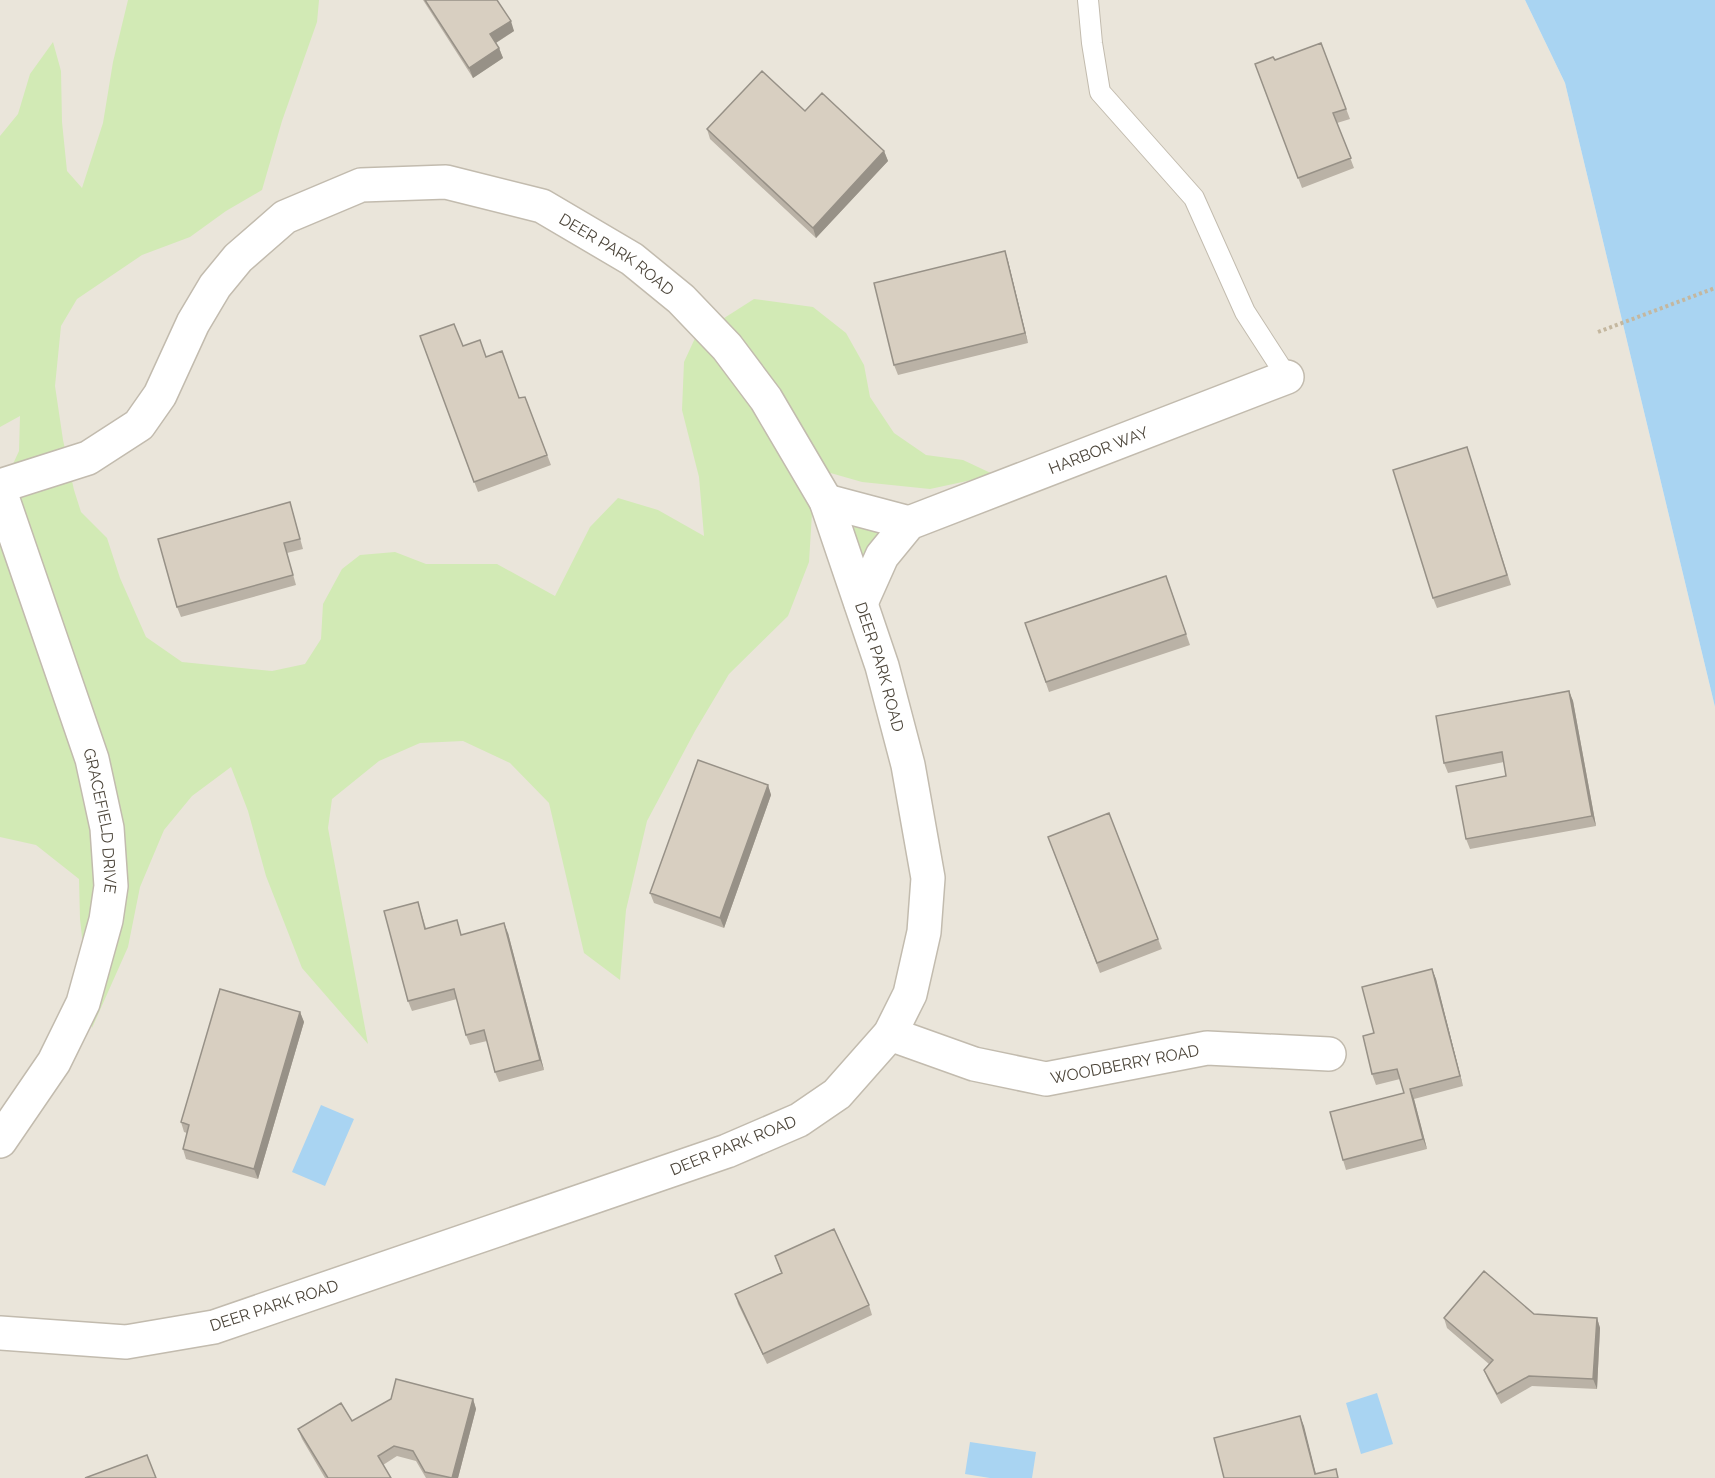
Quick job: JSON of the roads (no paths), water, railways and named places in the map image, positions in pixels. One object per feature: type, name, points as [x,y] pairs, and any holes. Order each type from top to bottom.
[{"type":"street","name":"DEER PARK ROAD","points":[[0,486],[88,458],[139,425],[160,395],[193,323],[215,286],[238,258],[285,217],[361,185],[446,182],[542,206],[632,259],[681,299],[727,347],[766,399],[826,501],[882,666],[908,765],[928,878],[924,932],[910,994],[890,1034],[837,1094],[799,1120],[727,1151],[214,1327],[126,1342],[0,1333]]},
{"type":"street","name":"HARBOR WAY","points":[[909,523],[1287,377]]},
{"type":"street","name":"GRACEFIELD DRIVE","points":[[0,491],[92,759],[107,828],[111,886],[106,920],[83,1003],[54,1062],[0,1141]]},
{"type":"street","points":[[826,501],[909,523]]},
{"type":"street","name":"DEER PARK ROAD","points":[[861,603],[882,556],[909,523]]},
{"type":"street","name":"WOODBERRY ROAD","points":[[890,1034],[974,1064],[1046,1079],[1207,1048],[1329,1054]]},
{"type":"lane","points":[[1088,0],[1100,92],[1194,198],[1245,312],[1287,377]]},
{"type":"water","points":[[1525,0],[1715,0],[1715,707],[1565,83]]},
{"type":"water","points":[[321,1105],[354,1119],[325,1186],[292,1172]]},
{"type":"water","points":[[1377,1393],[1393,1444],[1361,1454],[1346,1403]]},
{"type":"water","points":[[970,1442],[1036,1452],[1032,1478],[990,1478],[965,1474]]}]
